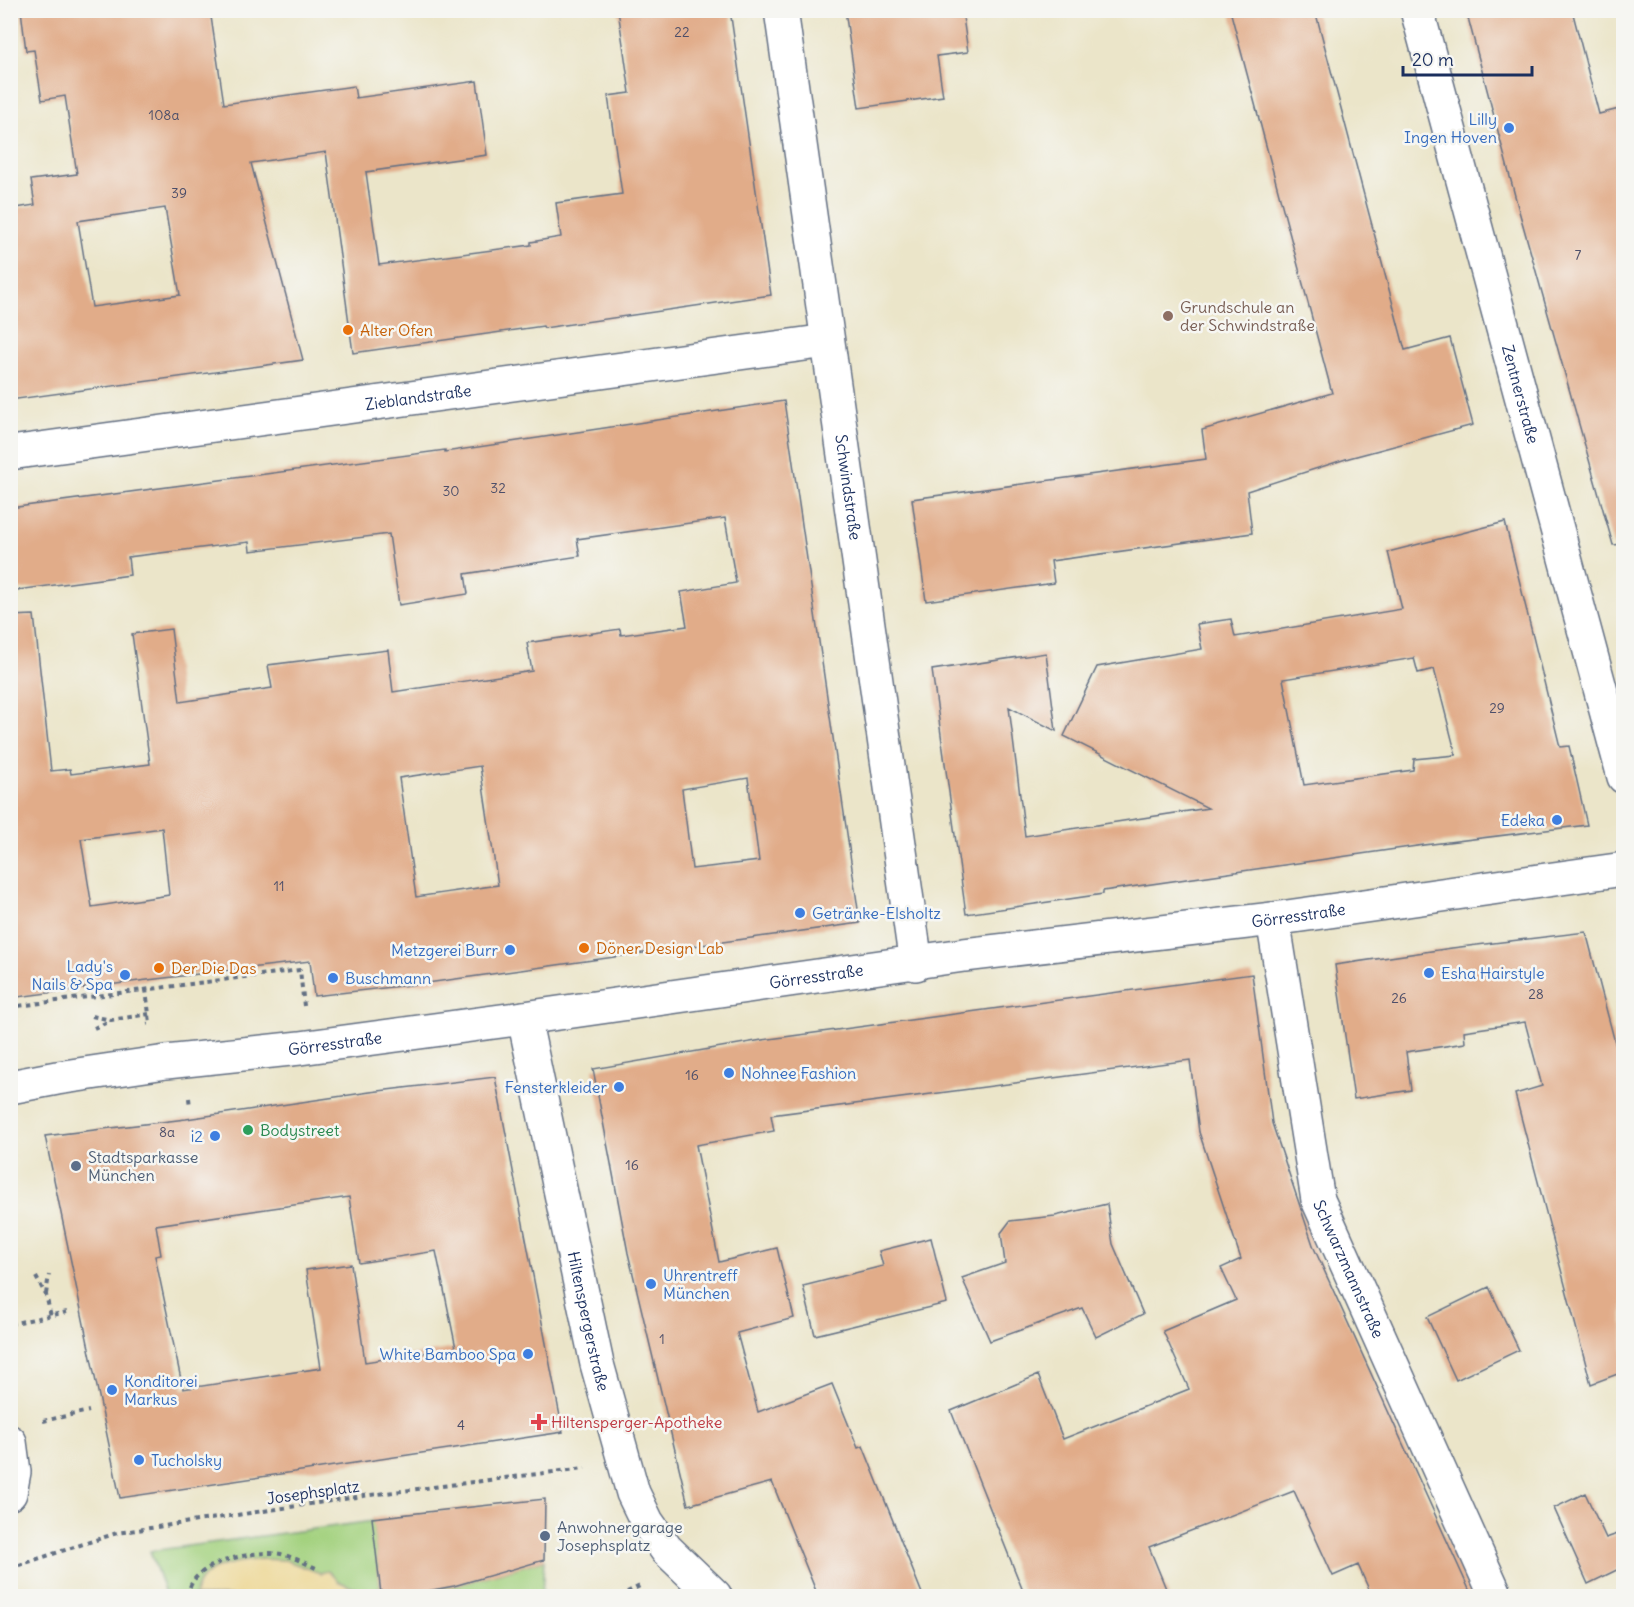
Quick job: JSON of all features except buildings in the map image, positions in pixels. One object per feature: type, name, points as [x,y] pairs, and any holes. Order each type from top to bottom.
[{"type":"street","name":"Schwindstraße","points":[[781,10],[916,964]]},
{"type":"street","name":"Zentnerstraße","points":[[1417,10],[1623,777]]},
{"type":"street","name":"Zieblandstraße","points":[[10,453],[827,341]]},
{"type":"street","name":"Görresstraße","points":[[10,1087],[166,1062],[300,1048],[976,954],[1273,919],[1623,869]]},
{"type":"street","name":"Schwarzmannstraße","points":[[1273,919],[1318,1200],[1496,1596]]},
{"type":"street","name":"Hiltenspergerstraße","points":[[524,1018],[597,1364],[633,1492],[647,1522],[666,1549],[715,1596]]},
{"type":"street","points":[[10,1493],[22,1433]]},
{"type":"path","points":[[10,1007],[300,970],[304,1006]]},
{"type":"path","points":[[146,989],[150,1023]]},
{"type":"path","points":[[94,1028],[111,1020],[149,1014]]},
{"type":"path","points":[[92,1016],[111,1020]]},
{"type":"path","points":[[46,1295],[49,1275]]},
{"type":"path","points":[[36,1277],[46,1295],[51,1316]]},
{"type":"path","points":[[10,1324],[67,1312]]},
{"type":"path","points":[[22,1433],[89,1412]]},
{"type":"path","name":"Josephsplatz","points":[[10,1568],[117,1533],[370,1495],[623,1461]]},
{"type":"path","points":[[189,1596],[196,1576],[218,1563],[246,1554],[280,1554],[316,1568]]},
{"type":"path","points":[[619,1596],[642,1585]]},
{"type":"green space","points":[[373,1521],[381,1594],[417,1593],[454,1586],[544,1560],[542,1596],[166,1596],[150,1551]]},
{"type":"sand","points":[[261,1559],[285,1560],[320,1573],[328,1571],[338,1581],[363,1592],[358,1596],[195,1596],[198,1585],[210,1571],[229,1564]]},
{"type":"place","name":"Lilly Ingen Hoven","points":[[1509,128]]},
{"type":"place","name":"Grundschule an der Schwindstraße","points":[[1168,316]]},
{"type":"place","name":"Alter Ofen","points":[[348,330]]},
{"type":"place","name":"Edeka","points":[[1557,820]]},
{"type":"place","name":"Getränke-Elsholtz","points":[[800,913]]},
{"type":"place","name":"Döner Design Lab","points":[[584,948]]},
{"type":"place","name":"Metzgerei Burr","points":[[510,950]]},
{"type":"place","name":"Der Die Das","points":[[159,968]]},
{"type":"place","name":"Esha Hairstyle","points":[[1429,973]]},
{"type":"place","name":"Lady's Nails & Spa","points":[[125,975]]},
{"type":"place","name":"Buschmann","points":[[333,978]]},
{"type":"place","name":"Nohnee Fashion","points":[[729,1073]]},
{"type":"place","name":"Fensterkleider","points":[[619,1087]]},
{"type":"place","name":"Bodystreet","points":[[248,1130]]},
{"type":"place","name":"i2","points":[[215,1136]]},
{"type":"place","name":"Stadtsparkasse München","points":[[76,1166]]},
{"type":"place","name":"Uhrentreff München","points":[[651,1284]]},
{"type":"place","name":"White Bamboo Spa","points":[[528,1354]]},
{"type":"place","name":"Konditorei Markus","points":[[112,1390]]},
{"type":"place","name":"Hiltensperger-Apotheke","points":[[539,1422]]},
{"type":"place","name":"Tucholsky","points":[[139,1460]]},
{"type":"place","name":"Anwohnergarage Josephsplatz","points":[[545,1536]]}]
